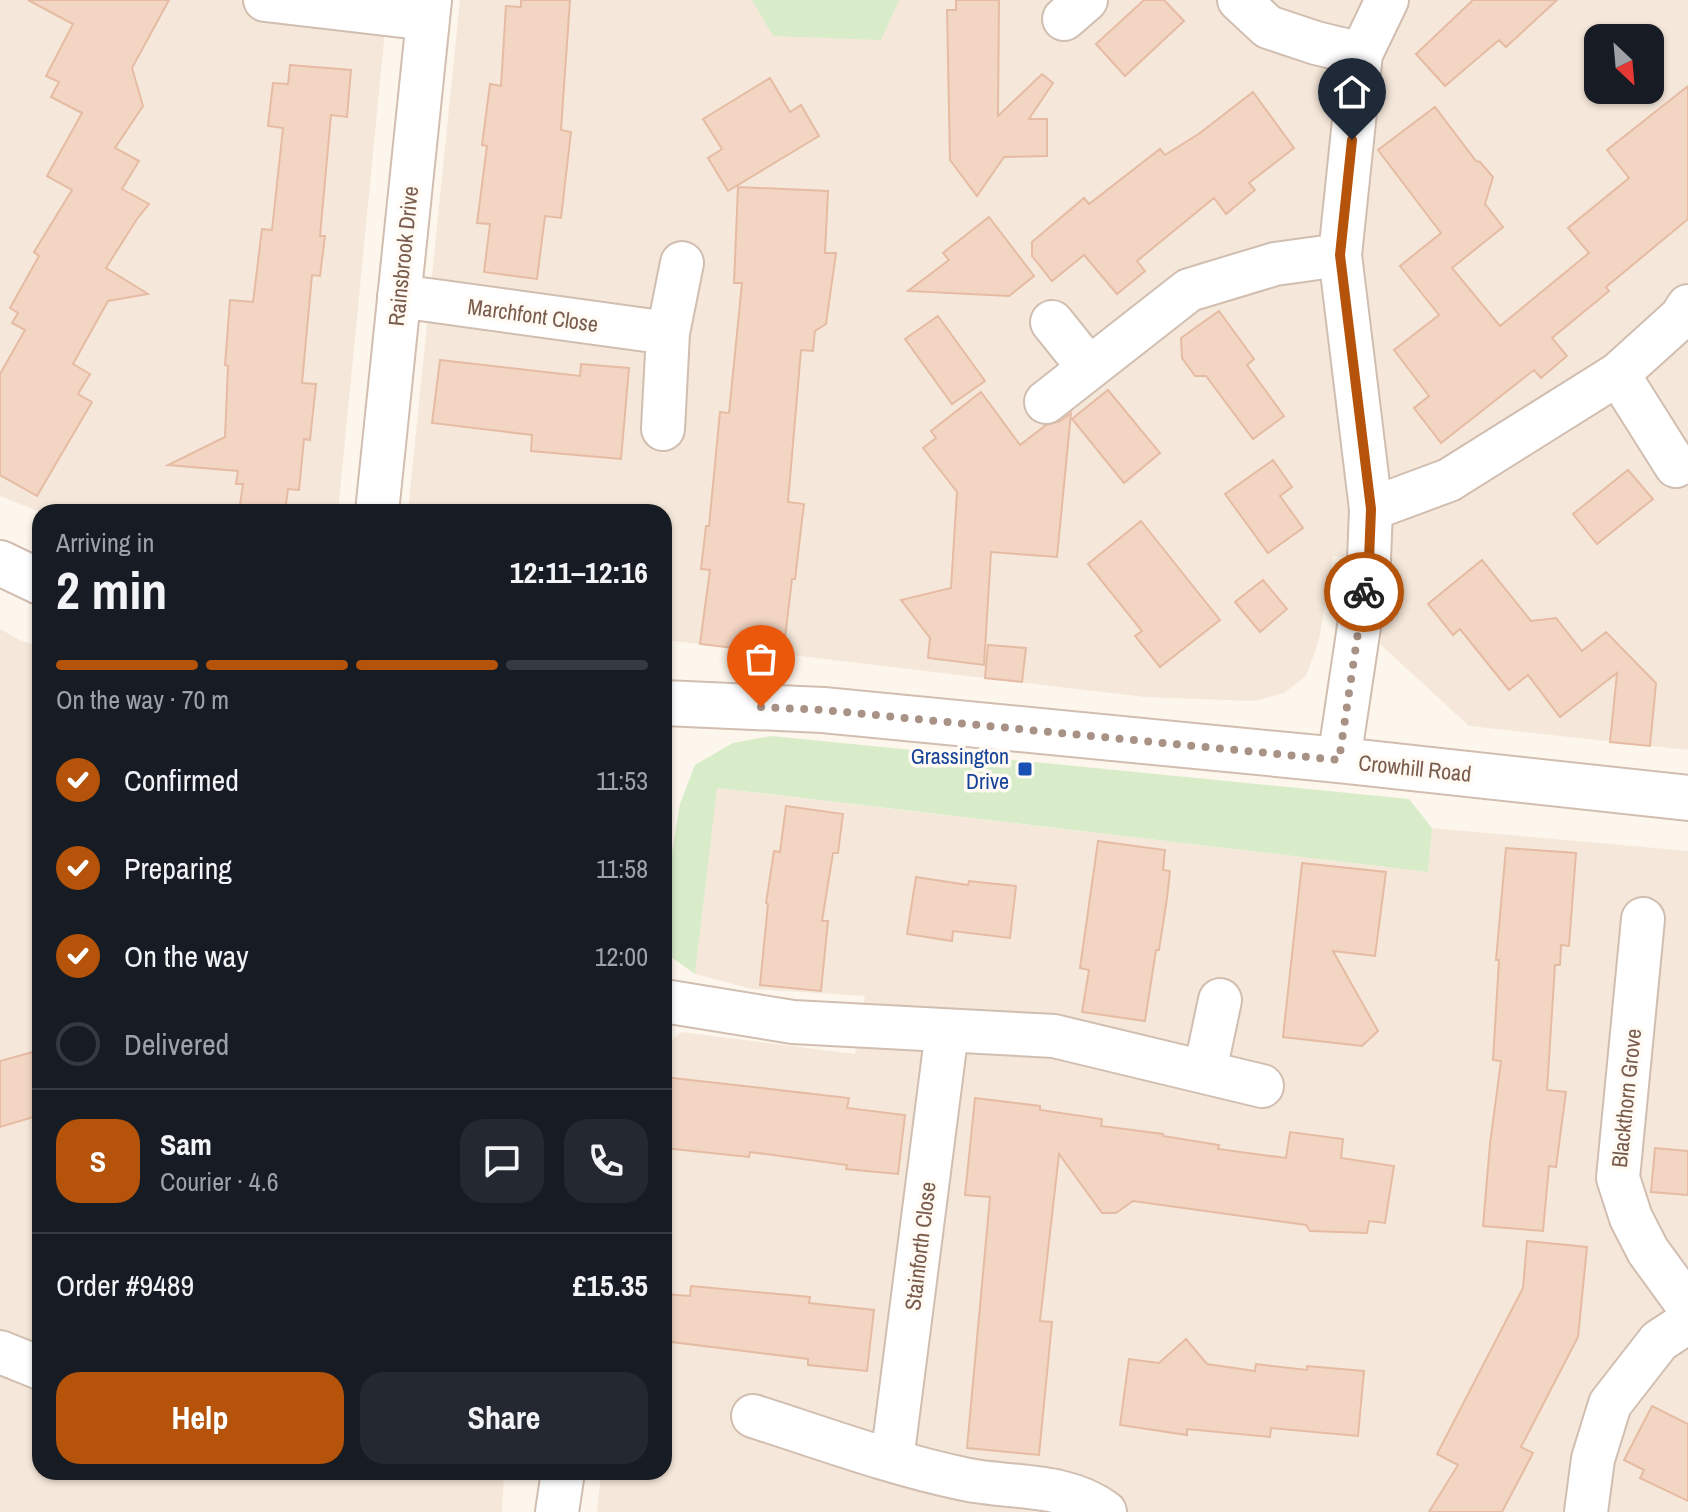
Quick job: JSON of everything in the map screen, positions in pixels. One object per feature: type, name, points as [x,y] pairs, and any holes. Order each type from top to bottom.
[{"type":"street","points":[[265,0],[429,10]]},
{"type":"street","points":[[1239,0],[1268,27],[1361,54]]},
{"type":"street","points":[[1339,760],[1369,560],[1371,509],[1340,255],[1361,54],[1387,0]]},
{"type":"street","name":"Rainsbrook Drive","points":[[378,504],[429,10]]},
{"type":"street","points":[[1046,402],[1189,290],[1275,264],[1340,255]]},
{"type":"street","points":[[663,429],[668,333],[682,263]]},
{"type":"street","name":"Marchfont Close","points":[[399,296],[668,333]]},
{"type":"street","points":[[1371,509],[1449,480],[1618,374],[1681,317],[1688,306]]},
{"type":"street","points":[[1052,322],[1089,368]]},
{"type":"street","points":[[1618,374],[1676,466]]},
{"type":"street","points":[[0,563],[32,578]]},
{"type":"street","name":"Crowhill Road","points":[[672,712],[823,710],[1339,760],[1688,798]]},
{"type":"street","name":"Blackthorn Grove","points":[[1643,919],[1618,1178],[1631,1218],[1648,1251],[1688,1306]]},
{"type":"street","points":[[1205,1071],[1220,1000]]},
{"type":"street","points":[[672,1002],[793,1022],[1054,1036],[1262,1086]]},
{"type":"street","name":"Stainforth Close","points":[[892,1460],[947,1031]]},
{"type":"street","points":[[1586,1512],[1593,1459],[1610,1404],[1659,1341],[1688,1322]]},
{"type":"street","points":[[0,1352],[32,1365]]},
{"type":"street","points":[[753,1416],[892,1460],[965,1479],[1048,1489],[1097,1506],[1105,1512]]},
{"type":"street","points":[[557,1512],[562,1480]]},
{"type":"shaded area","points":[[0,0],[388,0],[339,504],[32,504],[32,509],[0,496]]},
{"type":"shaded area","points":[[460,0],[1688,0],[1688,750],[1469,726],[1380,644],[1393,561],[1333,556],[1319,640],[1306,676],[1284,693],[1255,701],[1145,697],[672,641],[672,504],[409,504]]},
{"type":"shaded area","points":[[0,629],[32,644],[32,1480],[504,1480],[502,1512],[0,1512]]},
{"type":"shaded area","points":[[716,788],[1428,872],[1432,828],[1688,851],[1688,1512],[597,1512],[600,1480],[672,1480],[672,1040],[682,1032],[855,1054],[865,996],[752,989],[695,974]]},
{"type":"green space","points":[[752,0],[899,0],[881,40],[773,36]]},
{"type":"green space","points":[[771,736],[1409,799],[1432,828],[1428,872],[717,788],[695,974],[672,958],[672,852],[680,804],[695,765],[733,743]]},
{"type":"building","points":[[28,0],[169,0],[132,68],[143,106],[115,148],[139,161],[122,189],[149,204],[106,268],[148,294],[108,301],[73,364],[90,374],[78,394],[92,402],[37,496],[0,475],[0,374],[25,330],[12,323],[18,313],[10,308],[39,256],[34,252],[72,190],[47,176],[82,113],[51,97],[59,82],[46,76],[73,24]]},
{"type":"building","points":[[521,0],[570,0],[561,130],[571,132],[561,218],[545,216],[537,279],[484,272],[490,224],[477,223],[487,146],[482,145],[490,84],[501,86],[506,6],[521,7]]},
{"type":"building","points":[[956,0],[999,0],[998,116],[1042,74],[1053,83],[1029,119],[1047,119],[1047,156],[1004,157],[977,196],[950,160],[947,10],[956,10]]},
{"type":"building","points":[[1144,0],[1164,0],[1184,21],[1125,76],[1096,44]]},
{"type":"building","points":[[1473,0],[1557,0],[1506,47],[1499,40],[1445,86],[1416,54]]},
{"type":"building","points":[[290,65],[351,70],[347,117],[331,115],[320,236],[325,236],[320,276],[312,275],[302,383],[316,384],[310,440],[304,439],[299,490],[288,489],[286,504],[240,504],[243,484],[236,484],[238,471],[168,465],[225,437],[228,366],[225,365],[230,300],[253,302],[262,229],[272,230],[283,128],[268,126],[273,83],[288,84]]},
{"type":"building","points":[[770,78],[790,112],[801,105],[819,136],[728,191],[708,158],[722,149],[703,119]]},
{"type":"building","points":[[1688,86],[1688,219],[1606,287],[1609,291],[1552,338],[1567,356],[1541,378],[1534,370],[1441,443],[1414,408],[1429,396],[1394,350],[1439,315],[1400,266],[1441,233],[1378,150],[1435,107],[1476,161],[1493,177],[1485,204],[1503,227],[1452,268],[1500,326],[1589,253],[1568,228],[1629,178],[1607,150]]},
{"type":"building","points":[[1253,92],[1294,148],[1249,183],[1255,190],[1226,214],[1214,198],[1137,261],[1145,271],[1117,294],[1084,255],[1052,281],[1032,256],[1032,242],[1084,198],[1089,204],[1160,149],[1165,155],[1200,133]]},
{"type":"building","points":[[738,187],[828,191],[825,253],[836,253],[826,324],[815,331],[813,351],[801,350],[788,502],[804,504],[783,654],[700,644],[710,570],[701,569],[706,526],[709,526],[720,412],[729,413],[742,283],[734,283]]},
{"type":"building","points":[[989,217],[1034,276],[1009,296],[908,291],[949,260],[943,253]]},
{"type":"building","points":[[1219,311],[1254,359],[1247,365],[1284,416],[1253,439],[1206,376],[1195,376],[1182,358],[1181,338]]},
{"type":"building","points":[[938,316],[985,381],[952,404],[905,339]]},
{"type":"building","points":[[440,360],[580,376],[581,364],[629,368],[621,459],[531,451],[532,435],[432,423]]},
{"type":"building","points":[[1108,390],[1160,453],[1124,483],[1072,419]]},
{"type":"building","points":[[981,392],[1020,445],[1046,425],[1060,421],[1071,413],[1057,557],[991,552],[984,665],[928,658],[930,638],[901,600],[951,588],[957,492],[923,448],[936,438],[931,431]]},
{"type":"building","points":[[1273,460],[1292,487],[1280,496],[1303,528],[1268,553],[1225,494]]},
{"type":"building","points":[[1628,470],[1653,499],[1597,544],[1573,514]]},
{"type":"building","points":[[1141,521],[1220,620],[1160,667],[1135,636],[1142,631],[1088,564]]},
{"type":"building","points":[[1482,560],[1531,621],[1556,618],[1582,651],[1606,632],[1656,683],[1650,746],[1610,742],[1617,673],[1560,717],[1528,675],[1509,690],[1460,629],[1453,635],[1428,604]]},
{"type":"building","points":[[1263,580],[1287,609],[1260,632],[1235,602]]},
{"type":"building","points":[[988,645],[1026,648],[1022,682],[985,678]]},
{"type":"building","points":[[786,806],[843,814],[838,853],[833,853],[822,921],[828,921],[821,991],[760,985],[766,903],[774,851],[780,852]]},
{"type":"building","points":[[1098,841],[1165,850],[1163,870],[1170,871],[1167,898],[1145,1021],[1082,1012],[1089,970],[1080,968]]},
{"type":"building","points":[[1506,848],[1576,853],[1569,946],[1561,945],[1560,965],[1555,965],[1547,1090],[1566,1092],[1556,1167],[1549,1166],[1543,1231],[1483,1226],[1501,1061],[1493,1060],[1499,960],[1496,960]]},
{"type":"building","points":[[1302,863],[1386,872],[1375,956],[1333,951],[1378,1031],[1362,1046],[1283,1037]]},
{"type":"building","points":[[916,877],[968,885],[969,881],[1016,886],[1010,938],[953,931],[952,941],[907,934]]},
{"type":"building","points":[[32,1052],[32,1117],[0,1127],[0,1061]]},
{"type":"building","points":[[672,1078],[849,1098],[847,1108],[905,1115],[898,1174],[846,1169],[847,1165],[750,1152],[749,1157],[672,1149]]},
{"type":"building","points":[[975,1098],[1040,1106],[1040,1110],[1102,1119],[1101,1126],[1219,1145],[1218,1149],[1286,1158],[1290,1132],[1343,1139],[1341,1158],[1394,1166],[1385,1223],[1369,1221],[1367,1233],[1310,1231],[1306,1225],[1133,1201],[1116,1213],[1102,1213],[1059,1154],[1040,1321],[1052,1322],[1039,1455],[967,1448],[990,1197],[965,1195]]},
{"type":"building","points":[[1655,1148],[1688,1151],[1688,1195],[1651,1192]]},
{"type":"building","points":[[1527,1241],[1587,1247],[1578,1337],[1521,1447],[1533,1453],[1502,1512],[1429,1512],[1458,1465],[1437,1454],[1523,1288]]},
{"type":"building","points":[[691,1286],[810,1297],[809,1303],[874,1310],[867,1371],[808,1365],[808,1359],[672,1342],[672,1295],[690,1296]]},
{"type":"building","points":[[1186,1339],[1207,1364],[1255,1371],[1256,1364],[1307,1370],[1307,1366],[1364,1371],[1358,1436],[1271,1428],[1270,1437],[1187,1429],[1187,1435],[1120,1425],[1129,1359],[1159,1363]]},
{"type":"building","points":[[1652,1406],[1688,1424],[1688,1501],[1640,1478],[1644,1470],[1624,1460]]},
{"type":"way so far","points":[[761,707],[823,710],[1339,760],[1364,592]]},
{"type":"place","name":"Grassington Drive","points":[[1025,769]]},
{"type":"route","points":[[1352,140],[1340,255],[1371,509],[1364,592]]}]
